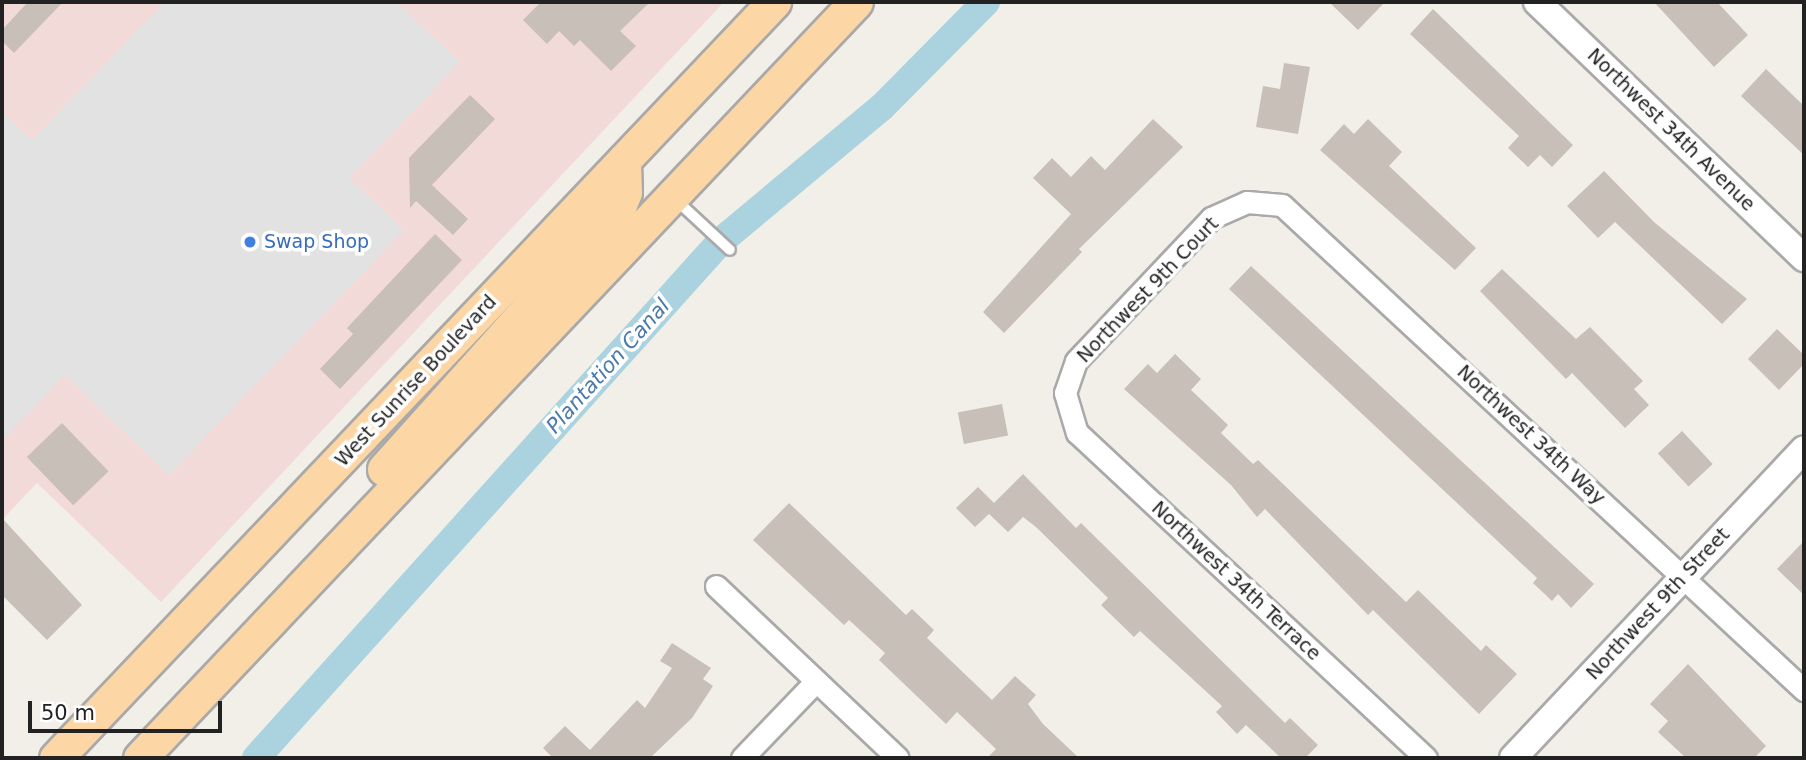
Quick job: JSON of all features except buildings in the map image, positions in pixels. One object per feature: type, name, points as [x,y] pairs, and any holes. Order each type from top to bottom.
[{"type":"main road","name":"West Sunrise Boulevard","points":[[57,758],[774,2]]},
{"type":"main road","points":[[140,758],[856,2]]},
{"type":"main road","points":[[363,522],[372,483],[619,207],[625,192],[624,160]]},
{"type":"street","name":"Northwest 34th Avenue","points":[[1537,2],[1804,258]]},
{"type":"street","name":"Northwest 9th Court","points":[[1065,393],[1076,361],[1211,218],[1247,202]]},
{"type":"street","name":"Northwest 34th Way","points":[[1247,202],[1282,205],[1804,690]]},
{"type":"street","name":"Northwest 34th Terrace","points":[[1065,393],[1077,433],[1426,758]]},
{"type":"street","name":"Northwest 9th Street","points":[[1513,758],[1804,449]]},
{"type":"street","points":[[716,586],[898,758]]},
{"type":"street","points":[[742,758],[816,681]]},
{"type":"lane","points":[[672,196],[730,250]]},
{"type":"shaded area","name":"Swap Shop","points":[[2,2],[724,2],[161,602],[37,483],[2,520]]},
{"type":"shaded area","points":[[165,2],[396,2],[460,62],[349,178],[404,230],[169,475],[65,375],[2,441],[2,112],[32,140]]},
{"type":"waterway","name":"Plantation Canal","points":[[256,758],[721,241],[882,107],[986,2]]},
{"type":"place","name":"Swap Shop","points":[[250,242]]}]
